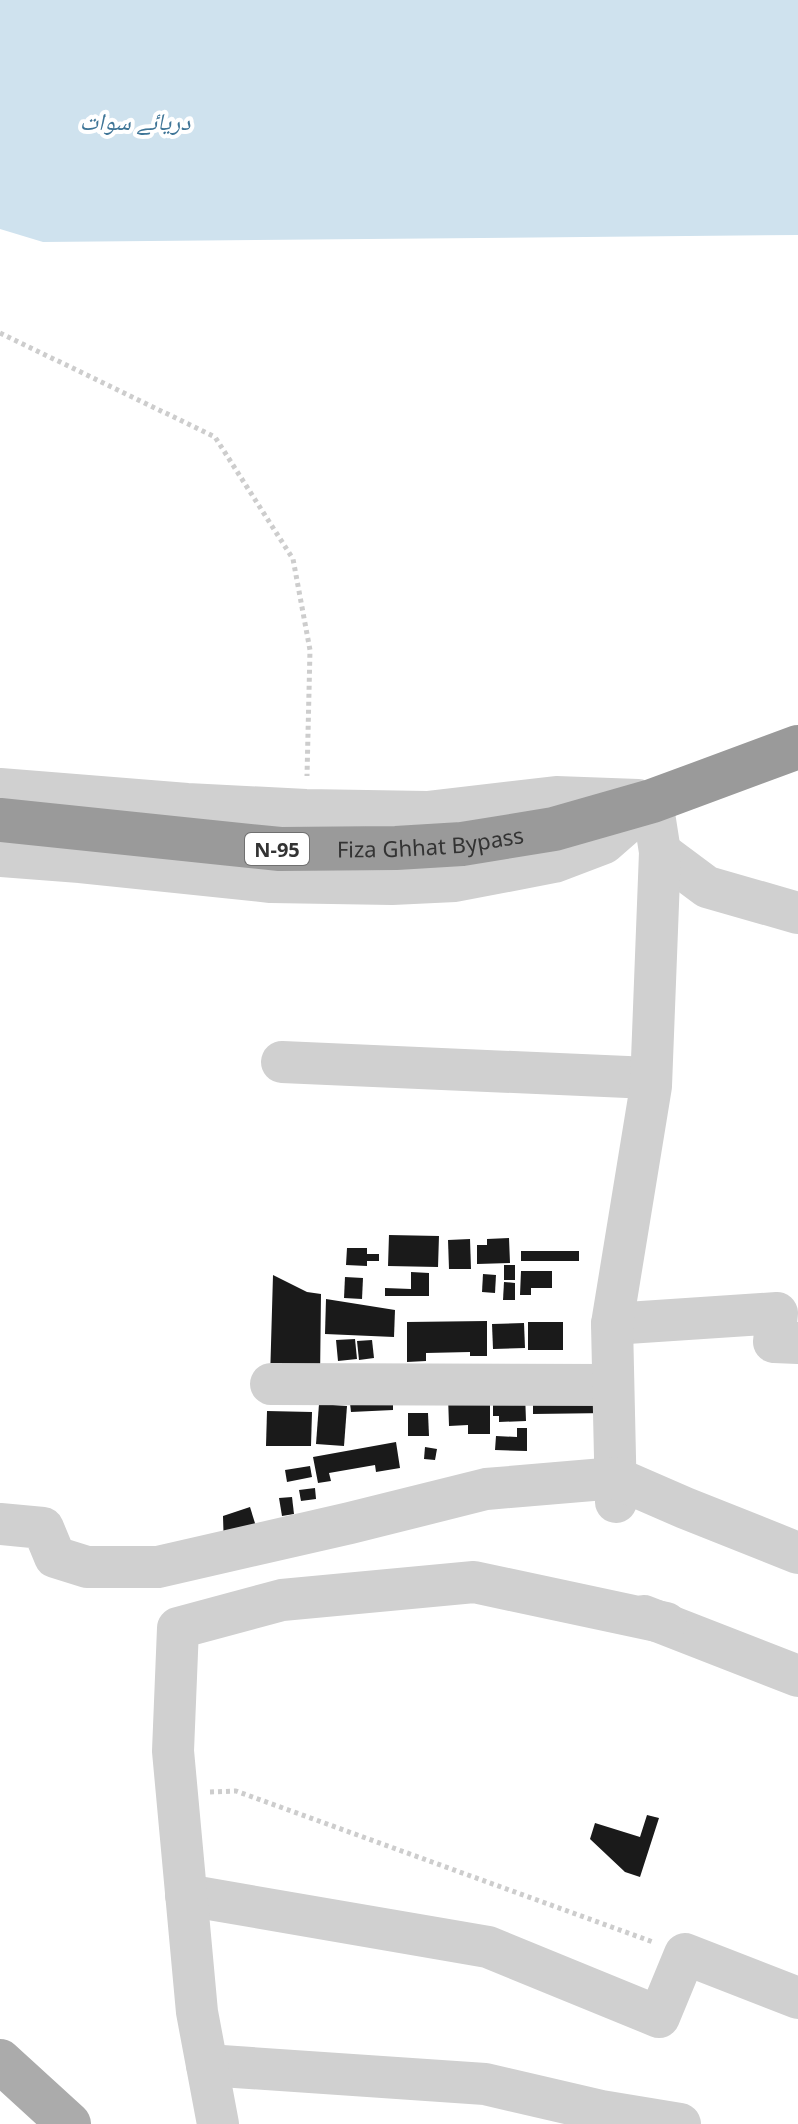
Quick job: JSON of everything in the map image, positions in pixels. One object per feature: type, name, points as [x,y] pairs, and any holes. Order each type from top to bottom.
[{"type":"highway","name":"Fiza Ghhat Bypass","points":[[0,820],[280,849],[382,849],[462,844],[554,829],[652,801],[798,747]]},
{"type":"main road","points":[[8,2081],[69,2124]]},
{"type":"street","points":[[0,789],[306,810],[427,812],[556,797],[652,801]]},
{"type":"street","points":[[616,1490],[612,1324],[651,1086],[660,852],[652,801]]},
{"type":"street","points":[[0,856],[271,882],[392,884],[455,881],[554,862],[604,843],[652,801]]},
{"type":"street","points":[[660,852],[707,887],[798,913]]},
{"type":"street","points":[[282,1062],[650,1078]]},
{"type":"street","points":[[612,1324],[777,1313],[774,1342],[798,1343]]},
{"type":"street","points":[[271,1384],[613,1385]]},
{"type":"street","points":[[0,1524],[43,1528],[55,1557],[87,1567],[158,1567],[486,1489],[616,1490],[685,1508],[798,1553]]},
{"type":"street","points":[[218,2124],[197,2012],[173,1751],[178,1628],[282,1600],[474,1582],[655,1620],[798,1676]]},
{"type":"street","points":[[186,1895],[488,1947],[659,2017],[685,1954],[798,1998]]},
{"type":"street","points":[[207,2065],[485,2084],[601,2111],[680,2124]]},
{"type":"path","points":[[0,333],[215,437],[293,559],[310,650],[306,810]]},
{"type":"path","points":[[177,1793],[236,1791],[685,1954]]},
{"type":"water","name":"دریائے سوات","points":[[0,0],[798,0],[798,235],[43,242],[0,229]]},
{"type":"building","points":[[389,1235],[439,1236],[438,1267],[388,1266]]},
{"type":"building","points":[[509,1238],[510,1263],[477,1264],[477,1245],[487,1245],[487,1239]]},
{"type":"building","points":[[470,1239],[471,1269],[449,1269],[448,1240]]},
{"type":"building","points":[[347,1248],[367,1248],[367,1254],[379,1254],[379,1261],[367,1261],[367,1266],[346,1265]]},
{"type":"building","points":[[521,1251],[579,1251],[579,1261],[521,1261]]},
{"type":"building","points":[[504,1265],[515,1265],[515,1280],[504,1280]]},
{"type":"building","points":[[521,1271],[552,1271],[552,1288],[531,1288],[531,1295],[520,1295]]},
{"type":"building","points":[[411,1272],[429,1273],[429,1296],[385,1296],[385,1288],[411,1289]]},
{"type":"building","points":[[483,1274],[496,1275],[495,1293],[482,1292]]},
{"type":"building","points":[[273,1275],[307,1292],[321,1294],[320,1380],[270,1379]]},
{"type":"building","points":[[345,1277],[363,1278],[362,1299],[344,1298]]},
{"type":"building","points":[[504,1282],[515,1283],[515,1300],[503,1300]]},
{"type":"building","points":[[326,1299],[395,1310],[394,1337],[325,1334]]},
{"type":"building","points":[[487,1321],[487,1356],[470,1356],[470,1352],[426,1353],[426,1361],[407,1362],[407,1322]]},
{"type":"building","points":[[528,1322],[563,1322],[563,1350],[528,1350]]},
{"type":"building","points":[[524,1323],[525,1348],[493,1349],[492,1324]]},
{"type":"building","points":[[355,1339],[357,1359],[338,1361],[336,1340]]},
{"type":"building","points":[[372,1340],[374,1358],[359,1360],[357,1341]]},
{"type":"building","points":[[608,1391],[608,1413],[533,1414],[533,1392]]},
{"type":"building","points":[[393,1392],[393,1410],[351,1412],[349,1394]]},
{"type":"building","points":[[525,1393],[526,1421],[499,1422],[499,1416],[493,1416],[493,1403]]},
{"type":"building","points":[[448,1396],[490,1396],[490,1434],[468,1434],[468,1425],[449,1426]]},
{"type":"building","points":[[319,1404],[347,1406],[344,1446],[316,1444]]},
{"type":"building","points":[[267,1411],[312,1412],[311,1446],[266,1446]]},
{"type":"building","points":[[408,1413],[428,1413],[429,1436],[408,1436]]},
{"type":"building","points":[[517,1428],[527,1428],[527,1451],[495,1450],[496,1436],[517,1437]]},
{"type":"building","points":[[396,1442],[400,1468],[376,1472],[375,1465],[329,1473],[331,1481],[318,1483],[313,1457]]},
{"type":"building","points":[[425,1447],[437,1449],[435,1460],[424,1459]]},
{"type":"building","points":[[310,1466],[312,1477],[287,1482],[285,1470]]},
{"type":"building","points":[[315,1488],[316,1499],[301,1501],[299,1490]]},
{"type":"building","points":[[292,1497],[294,1514],[282,1516],[279,1498]]},
{"type":"building","points":[[250,1507],[258,1533],[224,1549],[223,1516]]},
{"type":"building","points":[[647,1815],[659,1818],[640,1877],[625,1872],[590,1839],[595,1823],[640,1837]]}]
